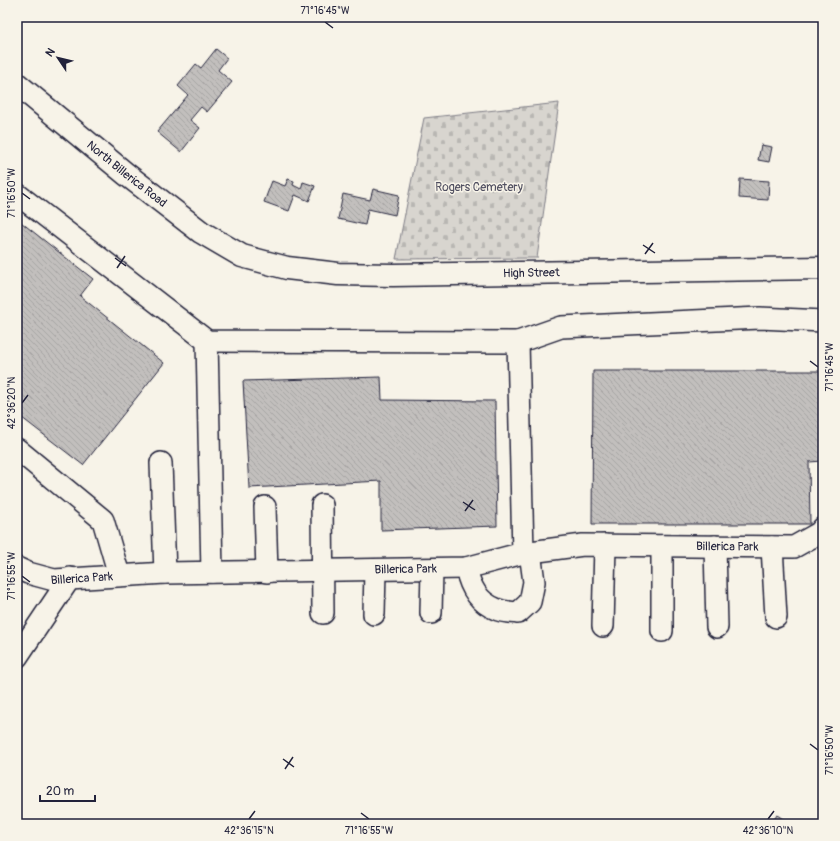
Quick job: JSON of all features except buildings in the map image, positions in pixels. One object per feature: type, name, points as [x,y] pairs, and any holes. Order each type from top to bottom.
[{"type":"main road","name":"North Billerica Road","points":[[17,84],[126,174],[196,228],[242,256]]},
{"type":"main road","name":"High Street","points":[[242,256],[287,268],[338,274],[385,275],[823,268]]},
{"type":"street","points":[[17,194],[207,341],[518,342],[561,327],[760,318],[823,320]]},
{"type":"street","points":[[207,341],[212,572]]},
{"type":"street","points":[[466,568],[469,581],[478,598],[497,609],[518,613],[530,602],[534,582],[526,553],[518,342]]},
{"type":"street","points":[[17,449],[103,520],[119,575]]},
{"type":"street","points":[[161,463],[165,573]]},
{"type":"street","points":[[322,505],[323,613]]},
{"type":"street","points":[[265,506],[267,572]]},
{"type":"street","name":"Billerica Park","points":[[17,568],[28,573],[54,580],[165,573],[466,568],[526,553],[583,545],[794,547],[819,533],[823,528]]},
{"type":"street","points":[[604,626],[605,545]]},
{"type":"street","points":[[662,546],[662,631]]},
{"type":"street","points":[[715,546],[717,627]]},
{"type":"street","points":[[772,547],[776,617]]},
{"type":"street","points":[[432,569],[432,613]]},
{"type":"street","points":[[374,614],[375,570]]},
{"type":"street","points":[[17,657],[70,578]]},
{"type":"green space","name":"Rogers Cemetery","points":[[559,103],[537,258],[396,259],[424,118]]}]
